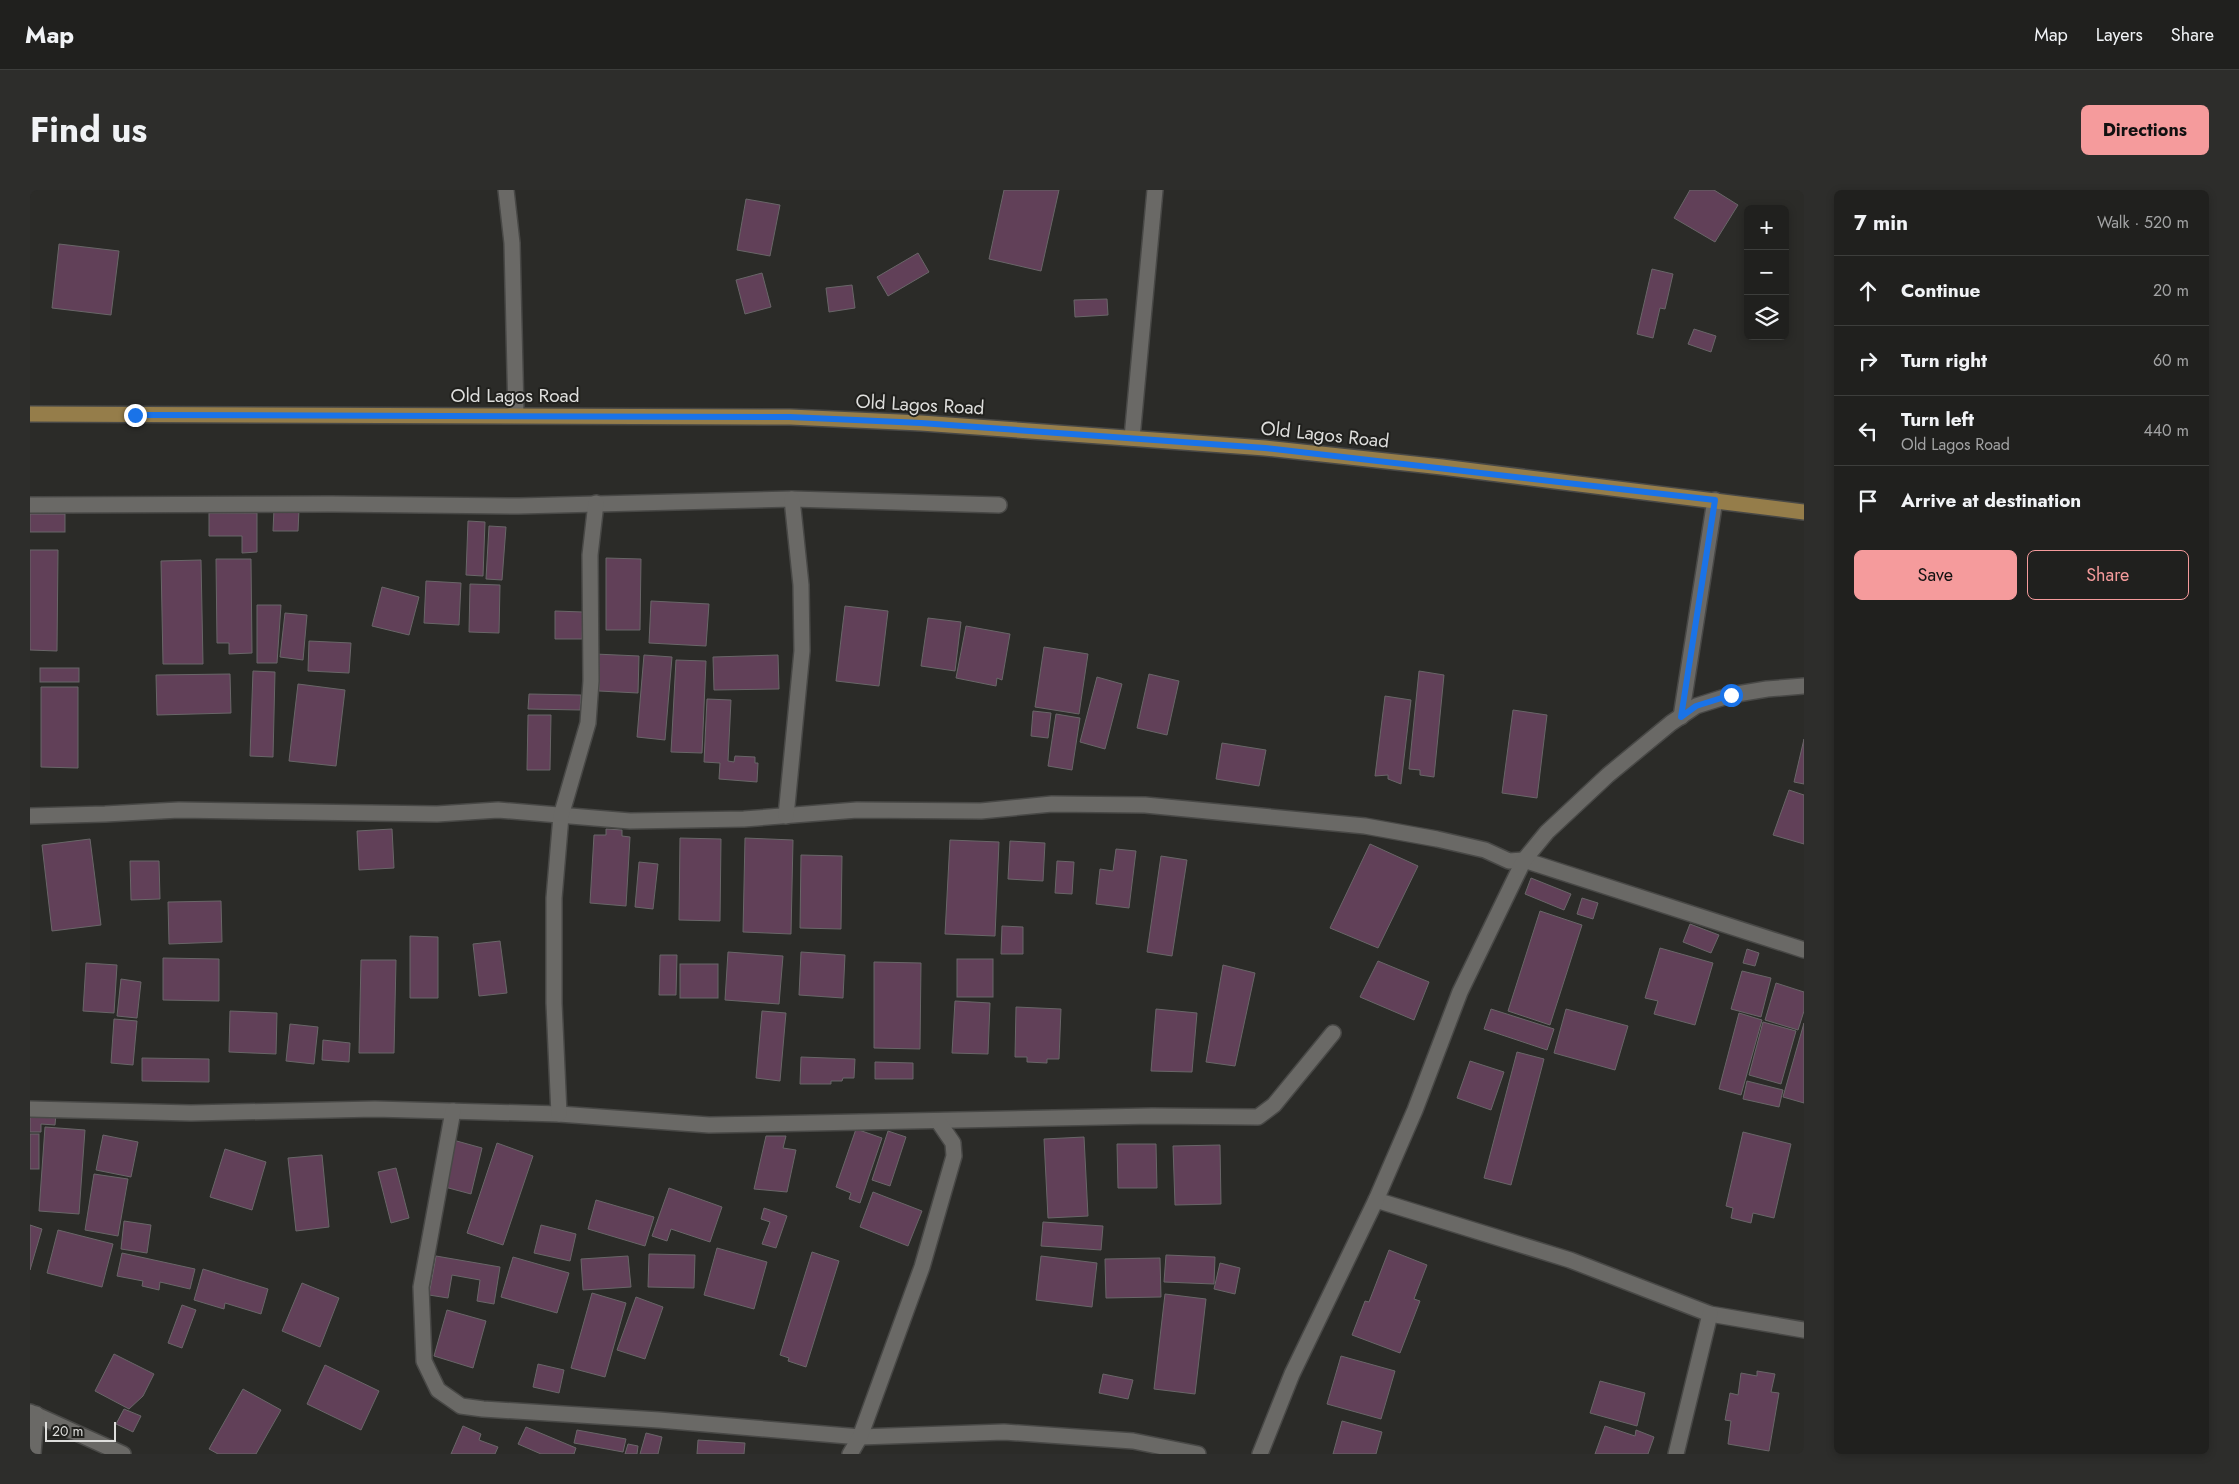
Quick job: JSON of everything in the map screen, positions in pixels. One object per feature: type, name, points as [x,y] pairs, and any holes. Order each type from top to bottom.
[{"type":"main road","name":"Old Lagos Road","points":[[30,414],[790,417],[921,423],[1265,448],[1804,512]]},
{"type":"street","points":[[506,190],[512,244],[516,415]]},
{"type":"street","points":[[1132,438],[1155,190]]},
{"type":"street","points":[[786,816],[802,652],[801,585],[792,499]]},
{"type":"street","points":[[30,505],[332,504],[519,506],[792,499],[999,505]]},
{"type":"street","points":[[1681,717],[1715,500]]},
{"type":"street","points":[[559,1114],[554,1003],[554,908],[561,816],[588,722],[591,681],[590,555],[596,503]]},
{"type":"street","points":[[1260,1454],[1292,1374],[1376,1200],[1415,1110],[1460,992],[1524,860],[1547,832],[1608,775],[1670,723],[1696,706],[1731,695],[1767,689],[1804,686]]},
{"type":"street","points":[[30,816],[179,810],[436,814],[498,810],[630,821],[786,816],[857,810],[982,811],[1052,804],[1145,805],[1365,826],[1456,843],[1486,850],[1509,861],[1524,860],[1804,950]]},
{"type":"street","points":[[30,1110],[191,1113],[375,1109],[559,1114],[709,1125],[1152,1116],[1258,1117],[1274,1105],[1333,1033]]},
{"type":"street","points":[[453,1111],[420,1286],[424,1361],[438,1390],[461,1406],[860,1437],[1004,1432],[1133,1441],[1198,1454]]},
{"type":"street","points":[[850,1454],[860,1437],[922,1268],[954,1156],[953,1144],[938,1121]]},
{"type":"street","points":[[1376,1200],[1570,1260],[1710,1314],[1804,1330]]},
{"type":"street","points":[[1676,1454],[1710,1314]]},
{"type":"street","points":[[33,1454],[33,1413],[123,1454]]},
{"type":"building","points":[[1004,190],[1059,190],[1041,271],[989,259]]},
{"type":"building","points":[[1690,190],[1714,190],[1738,205],[1715,242],[1674,218]]},
{"type":"building","points":[[746,199],[780,205],[770,256],[737,250]]},
{"type":"building","points":[[59,244],[119,251],[111,315],[52,308]]},
{"type":"building","points":[[918,253],[929,272],[888,296],[877,277]]},
{"type":"building","points":[[1652,269],[1673,274],[1665,309],[1660,308],[1653,338],[1637,334]]},
{"type":"building","points":[[762,273],[771,307],[745,314],[736,280]]},
{"type":"building","points":[[852,285],[855,308],[829,312],[826,288]]},
{"type":"building","points":[[1107,299],[1108,315],[1075,317],[1074,300]]},
{"type":"building","points":[[1694,329],[1716,336],[1711,352],[1688,344]]},
{"type":"building","points":[[274,509],[299,510],[298,531],[273,531]]},
{"type":"building","points":[[209,513],[257,513],[257,552],[242,553],[242,536],[209,536]]},
{"type":"building","points":[[30,514],[65,514],[65,532],[30,532]]},
{"type":"building","points":[[468,521],[485,522],[483,576],[466,575]]},
{"type":"building","points":[[489,526],[506,527],[502,580],[486,579]]},
{"type":"building","points":[[30,550],[58,550],[57,651],[30,650]]},
{"type":"building","points":[[606,558],[641,559],[640,630],[606,630]]},
{"type":"building","points":[[216,559],[251,559],[252,653],[229,654],[229,643],[217,643]]},
{"type":"building","points":[[201,560],[203,664],[163,664],[161,561]]},
{"type":"building","points":[[426,581],[461,583],[459,625],[424,623]]},
{"type":"building","points":[[470,584],[500,585],[499,633],[469,632]]},
{"type":"building","points":[[382,587],[419,597],[409,635],[372,626]]},
{"type":"building","points":[[651,601],[709,604],[706,646],[649,643]]},
{"type":"building","points":[[257,605],[281,605],[277,663],[257,663]]},
{"type":"building","points":[[845,606],[888,611],[879,686],[836,681]]},
{"type":"building","points":[[555,611],[583,612],[582,639],[555,639]]},
{"type":"building","points":[[285,613],[307,615],[303,660],[280,657]]},
{"type":"building","points":[[928,618],[961,622],[955,671],[921,666]]},
{"type":"building","points":[[966,626],[1010,634],[1002,680],[997,678],[996,686],[956,678]]},
{"type":"building","points":[[309,641],[351,643],[349,673],[308,671]]},
{"type":"building","points":[[1044,647],[1088,654],[1079,714],[1035,707]]},
{"type":"building","points":[[595,654],[639,656],[638,693],[599,691],[599,681],[595,680]]},
{"type":"building","points":[[644,655],[672,657],[665,740],[637,737]]},
{"type":"building","points":[[778,655],[779,689],[714,690],[713,657]]},
{"type":"building","points":[[676,660],[706,661],[702,753],[671,752]]},
{"type":"building","points":[[40,668],[79,668],[79,682],[40,682]]},
{"type":"building","points":[[253,671],[275,672],[273,757],[250,756]]},
{"type":"building","points":[[1419,671],[1444,675],[1434,777],[1420,775],[1420,770],[1409,769]]},
{"type":"building","points":[[230,674],[231,713],[157,715],[156,675]]},
{"type":"building","points":[[1149,674],[1179,681],[1167,735],[1137,728]]},
{"type":"building","points":[[1097,677],[1122,684],[1105,749],[1080,742]]},
{"type":"building","points":[[298,684],[345,690],[336,766],[289,761]]},
{"type":"building","points":[[41,687],[78,687],[78,768],[41,767]]},
{"type":"building","points":[[529,694],[581,695],[580,710],[528,709]]},
{"type":"building","points":[[1385,696],[1411,700],[1401,784],[1388,779],[1388,775],[1375,776]]},
{"type":"building","points":[[707,699],[731,700],[728,761],[734,762],[735,756],[755,757],[755,763],[758,763],[757,782],[719,779],[720,763],[704,762]]},
{"type":"building","points":[[1513,710],[1547,715],[1537,798],[1502,793]]},
{"type":"building","points":[[1033,711],[1051,713],[1048,738],[1031,736]]},
{"type":"building","points":[[1056,714],[1080,718],[1072,770],[1048,766]]},
{"type":"building","points":[[528,715],[551,715],[550,770],[527,770]]},
{"type":"building","points":[[1804,739],[1804,784],[1794,782]]},
{"type":"building","points":[[1222,743],[1266,750],[1259,786],[1216,779]]},
{"type":"building","points":[[1789,790],[1804,795],[1804,844],[1773,835]]},
{"type":"building","points":[[392,829],[394,868],[359,870],[357,831]]},
{"type":"building","points":[[606,829],[622,830],[622,836],[630,837],[626,906],[590,903],[594,835],[606,835]]},
{"type":"building","points":[[680,838],[721,839],[720,921],[679,920]]},
{"type":"building","points":[[745,838],[793,840],[791,934],[743,932]]},
{"type":"building","points":[[90,839],[101,925],[52,931],[42,845]]},
{"type":"building","points":[[950,840],[999,842],[995,936],[945,934]]},
{"type":"building","points":[[1010,841],[1045,843],[1043,881],[1008,879]]},
{"type":"building","points":[[1370,844],[1418,866],[1378,948],[1330,928]]},
{"type":"building","points":[[1116,849],[1136,851],[1129,908],[1096,904],[1100,869],[1113,871]]},
{"type":"building","points":[[801,855],[842,856],[841,929],[800,928]]},
{"type":"building","points":[[1161,856],[1187,860],[1172,956],[1147,952]]},
{"type":"building","points":[[130,861],[159,861],[160,899],[131,900]]},
{"type":"building","points":[[1057,861],[1074,862],[1072,894],[1055,893]]},
{"type":"building","points":[[639,862],[658,864],[653,909],[635,907]]},
{"type":"building","points":[[1531,878],[1571,894],[1564,910],[1525,894]]},
{"type":"building","points":[[1582,898],[1598,903],[1593,919],[1577,914]]},
{"type":"building","points":[[221,901],[222,942],[169,944],[168,902]]},
{"type":"building","points":[[1540,911],[1582,925],[1550,1025],[1508,1011]]},
{"type":"building","points":[[1690,924],[1719,935],[1711,953],[1683,942]]},
{"type":"building","points":[[1002,926],[1023,927],[1023,954],[1001,954]]},
{"type":"building","points":[[410,936],[438,937],[438,998],[410,998]]},
{"type":"building","points":[[500,941],[507,993],[479,996],[473,944]]},
{"type":"building","points":[[1660,948],[1713,963],[1695,1025],[1654,1014],[1658,1001],[1645,998]]},
{"type":"building","points":[[1747,949],[1759,953],[1755,966],[1743,963]]},
{"type":"building","points":[[728,952],[783,956],[779,1004],[725,1000]]},
{"type":"building","points":[[801,952],[845,955],[843,998],[799,995]]},
{"type":"building","points":[[660,955],[677,955],[676,995],[659,995]]},
{"type":"building","points":[[163,958],[219,959],[219,1001],[163,1000]]},
{"type":"building","points":[[957,959],[993,959],[993,997],[957,997]]},
{"type":"building","points":[[361,960],[396,960],[394,1053],[359,1053]]},
{"type":"building","points":[[1378,961],[1429,982],[1414,1020],[1360,997]]},
{"type":"building","points":[[874,962],[921,963],[920,1049],[874,1048]]},
{"type":"building","points":[[86,963],[117,965],[114,1013],[83,1011]]},
{"type":"building","points":[[680,964],[718,964],[718,998],[680,998]]},
{"type":"building","points":[[1223,965],[1255,973],[1235,1066],[1206,1062]]},
{"type":"building","points":[[1742,971],[1771,978],[1761,1017],[1731,1009]]},
{"type":"building","points":[[121,979],[141,982],[137,1018],[117,1016]]},
{"type":"building","points":[[1776,983],[1804,992],[1804,1011],[1798,1030],[1765,1020]]},
{"type":"building","points":[[955,1001],[990,1003],[988,1054],[952,1053]]},
{"type":"building","points":[[1016,1007],[1061,1009],[1059,1059],[1047,1059],[1047,1063],[1027,1062],[1027,1057],[1015,1057]]},
{"type":"building","points":[[1156,1009],[1197,1013],[1192,1072],[1151,1071]]},
{"type":"building","points":[[1491,1009],[1554,1029],[1547,1050],[1484,1029]]},
{"type":"building","points":[[1566,1009],[1628,1026],[1615,1070],[1554,1053]]},
{"type":"building","points":[[230,1011],[277,1013],[276,1054],[229,1052]]},
{"type":"building","points":[[762,1011],[786,1013],[780,1081],[756,1078]]},
{"type":"building","points":[[1739,1013],[1762,1020],[1741,1095],[1719,1089]]},
{"type":"building","points":[[114,1019],[137,1021],[133,1065],[111,1063]]},
{"type":"building","points":[[1763,1022],[1796,1031],[1781,1084],[1749,1075]]},
{"type":"building","points":[[1804,1023],[1804,1103],[1783,1097]]},
{"type":"building","points":[[290,1024],[318,1027],[314,1064],[286,1061]]},
{"type":"building","points":[[323,1040],[350,1043],[349,1062],[322,1060]]},
{"type":"building","points":[[1517,1052],[1544,1059],[1511,1185],[1484,1178]]},
{"type":"building","points":[[801,1057],[855,1059],[854,1078],[831,1081],[831,1084],[800,1084]]},
{"type":"building","points":[[142,1058],[209,1059],[209,1082],[142,1081]]},
{"type":"building","points":[[1470,1061],[1504,1072],[1491,1110],[1457,1098]]},
{"type":"building","points":[[875,1062],[913,1063],[913,1079],[875,1079]]},
{"type":"building","points":[[1747,1081],[1783,1090],[1779,1107],[1743,1099]]},
{"type":"building","points":[[30,1113],[56,1114],[55,1125],[41,1124],[41,1132],[30,1132]]},
{"type":"building","points":[[45,1127],[85,1130],[79,1214],[39,1211]]},
{"type":"building","points":[[856,1129],[882,1138],[860,1203],[849,1199],[851,1193],[836,1187]]},
{"type":"building","points":[[888,1131],[906,1137],[890,1186],[872,1180]]},
{"type":"building","points":[[1743,1132],[1791,1144],[1774,1218],[1753,1213],[1751,1223],[1731,1218],[1733,1208],[1726,1206]]},
{"type":"building","points":[[30,1134],[39,1134],[39,1169],[30,1169]]},
{"type":"building","points":[[103,1135],[138,1142],[131,1177],[96,1170]]},
{"type":"building","points":[[766,1136],[786,1136],[783,1148],[796,1150],[787,1192],[754,1189]]},
{"type":"building","points":[[1084,1137],[1088,1216],[1048,1218],[1044,1139]]},
{"type":"building","points":[[453,1140],[482,1148],[471,1194],[441,1186]]},
{"type":"building","points":[[497,1143],[533,1156],[503,1245],[467,1233]]},
{"type":"building","points":[[1117,1144],[1156,1144],[1157,1188],[1118,1188]]},
{"type":"building","points":[[1220,1145],[1221,1204],[1175,1205],[1173,1146]]},
{"type":"building","points":[[225,1149],[266,1162],[252,1210],[210,1197]]},
{"type":"building","points":[[322,1155],[329,1227],[296,1231],[288,1158]]},
{"type":"building","points":[[396,1168],[409,1218],[391,1223],[378,1172]]},
{"type":"building","points":[[94,1174],[128,1179],[118,1236],[85,1230]]},
{"type":"building","points":[[669,1188],[722,1207],[710,1242],[671,1229],[667,1241],[652,1236]]},
{"type":"building","points":[[873,1192],[922,1211],[908,1246],[860,1227]]},
{"type":"building","points":[[596,1200],[654,1217],[645,1246],[588,1229]]},
{"type":"building","points":[[764,1208],[787,1216],[776,1248],[762,1244],[770,1222],[761,1219]]},
{"type":"building","points":[[124,1221],[151,1225],[147,1253],[121,1249]]},
{"type":"building","points":[[1043,1222],[1103,1226],[1101,1250],[1041,1246]]},
{"type":"building","points":[[30,1225],[42,1229],[30,1270]]},
{"type":"building","points":[[541,1225],[576,1234],[570,1261],[534,1253]]},
{"type":"building","points":[[58,1230],[113,1244],[102,1287],[47,1273]]},
{"type":"building","points":[[717,1248],[767,1262],[754,1309],[704,1295]]},
{"type":"building","points":[[1389,1250],[1427,1265],[1414,1299],[1420,1301],[1400,1353],[1352,1335],[1365,1301],[1369,1302]]},
{"type":"building","points":[[812,1252],[839,1261],[806,1367],[788,1361],[789,1358],[780,1355]]},
{"type":"building","points":[[122,1253],[195,1269],[190,1289],[160,1282],[159,1290],[142,1286],[143,1281],[117,1276]]},
{"type":"building","points":[[649,1254],[695,1255],[694,1288],[648,1287]]},
{"type":"building","points":[[1166,1255],[1215,1257],[1214,1284],[1164,1282]]},
{"type":"building","points":[[436,1256],[500,1267],[494,1304],[477,1301],[480,1280],[452,1275],[448,1298],[429,1295]]},
{"type":"building","points":[[628,1256],[631,1287],[583,1290],[581,1259]]},
{"type":"building","points":[[1041,1256],[1097,1263],[1092,1307],[1036,1300]]},
{"type":"building","points":[[513,1257],[569,1273],[557,1313],[501,1297]]},
{"type":"building","points":[[1160,1258],[1161,1297],[1106,1298],[1105,1259]]},
{"type":"building","points":[[1220,1263],[1240,1268],[1235,1294],[1214,1289]]},
{"type":"building","points":[[203,1269],[268,1289],[261,1314],[225,1303],[224,1309],[194,1300]]},
{"type":"building","points":[[302,1283],[339,1298],[320,1347],[282,1331]]},
{"type":"building","points":[[592,1293],[626,1303],[605,1377],[571,1368]]},
{"type":"building","points":[[1165,1294],[1206,1299],[1195,1394],[1154,1389]]},
{"type":"building","points":[[636,1297],[663,1307],[645,1359],[617,1350]]},
{"type":"building","points":[[182,1305],[196,1310],[182,1348],[168,1343]]},
{"type":"building","points":[[447,1310],[486,1321],[473,1368],[434,1356]]},
{"type":"building","points":[[114,1354],[154,1374],[143,1396],[129,1409],[95,1391]]},
{"type":"building","points":[[1341,1356],[1395,1371],[1381,1419],[1327,1404]]},
{"type":"building","points":[[538,1364],[564,1370],[559,1393],[533,1387]]},
{"type":"building","points":[[325,1365],[379,1391],[361,1430],[307,1404]]},
{"type":"building","points":[[1757,1371],[1775,1374],[1771,1392],[1779,1393],[1769,1451],[1728,1444],[1731,1421],[1725,1420],[1730,1393],[1738,1395],[1741,1373],[1757,1376]]},
{"type":"building","points":[[1103,1374],[1133,1380],[1128,1399],[1099,1393]]},
{"type":"building","points":[[1600,1381],[1645,1393],[1637,1426],[1590,1413]]},
{"type":"building","points":[[243,1389],[281,1410],[256,1454],[218,1454],[209,1449]]},
{"type":"building","points":[[124,1409],[141,1416],[133,1432],[116,1424]]},
{"type":"building","points":[[1342,1421],[1382,1432],[1376,1454],[1333,1454]]},
{"type":"building","points":[[463,1426],[481,1434],[479,1440],[498,1447],[495,1454],[451,1454]]},
{"type":"building","points":[[1605,1426],[1635,1436],[1636,1430],[1654,1437],[1648,1454],[1595,1454]]},
{"type":"building","points":[[526,1427],[576,1448],[574,1454],[541,1454],[518,1444]]},
{"type":"building","points":[[577,1430],[626,1439],[623,1452],[574,1443]]},
{"type":"building","points":[[646,1433],[662,1437],[658,1454],[640,1454]]},
{"type":"building","points":[[698,1440],[745,1443],[744,1454],[697,1454]]},
{"type":"building","points":[[628,1444],[638,1446],[637,1454],[625,1454]]},
{"type":"route","points":[[135,415],[790,417],[921,423],[1265,448],[1715,500],[1681,717],[1696,706],[1731,695]]}]
